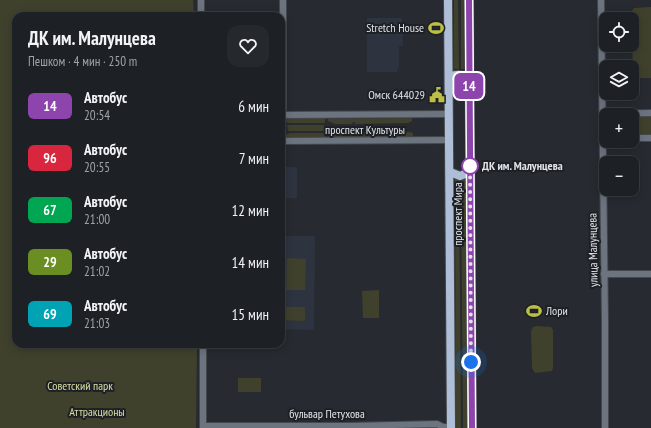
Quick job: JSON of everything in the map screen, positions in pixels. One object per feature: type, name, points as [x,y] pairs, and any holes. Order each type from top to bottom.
[{"type":"main road","name":"проспект Мира","points":[[448,0],[451,428]]},
{"type":"main road","name":"проспект Мира","points":[[469,0],[472,428]]},
{"type":"main road","points":[[449,76],[460,74],[469,78]]},
{"type":"main road","points":[[450,172],[460,176],[470,172]]},
{"type":"street","points":[[201,0],[201,12]]},
{"type":"street","points":[[283,0],[283,12]]},
{"type":"street","name":"улица Малунцева","points":[[602,0],[603,108]]},
{"type":"street","points":[[639,113],[651,113]]},
{"type":"street","name":"проспект Культуры","points":[[285,115],[449,114]]},
{"type":"street","points":[[639,138],[651,138]]},
{"type":"street","name":"проспект Культуры","points":[[285,141],[450,140]]},
{"type":"street","name":"улица Малунцева","points":[[604,148],[605,428]]},
{"type":"street","points":[[604,274],[651,274]]},
{"type":"street","points":[[203,348],[203,427]]},
{"type":"street","name":"бульвар Петухова","points":[[203,427],[437,424],[443,427],[451,428]]},
{"type":"shaded area","points":[[367,18],[402,18],[403,46],[399,46],[399,67],[397,72],[367,72]]},
{"type":"shaded area","points":[[285,167],[297,167],[297,198],[285,198]]},
{"type":"shaded area","points":[[285,236],[315,236],[314,330],[285,329]]},
{"type":"green space","name":"Советский парк","points":[[0,0],[193,0],[194,12],[12,12],[12,348],[197,348],[196,428],[0,428]]},
{"type":"green space","points":[[454,0],[458,0],[459,69],[454,69]]},
{"type":"green space","points":[[461,0],[465,0],[466,69],[461,69]]},
{"type":"green space","points":[[651,7],[651,78],[639,78],[639,60],[633,60],[632,52],[639,52],[639,12],[632,12],[634,8]]},
{"type":"green space","points":[[639,117],[651,117],[651,135],[639,135]]},
{"type":"green space","points":[[285,118],[325,118],[325,123],[288,123],[285,122]]},
{"type":"green space","points":[[412,118],[412,121],[408,123],[355,124],[355,122],[353,122],[352,124],[335,124],[328,121],[328,119]]},
{"type":"green space","points":[[287,125],[324,125],[324,131],[288,131]]},
{"type":"green space","points":[[335,132],[356,134],[356,132],[409,132],[413,133],[413,137],[328,138],[329,134]]},
{"type":"green space","points":[[290,133],[325,133],[325,138],[285,138],[285,135]]},
{"type":"green space","points":[[467,176],[468,428],[463,428],[461,178]]},
{"type":"green space","points":[[455,177],[459,178],[461,428],[456,428]]},
{"type":"green space","points":[[287,258],[306,259],[305,290],[286,290]]},
{"type":"green space","points":[[379,290],[379,318],[363,318],[362,291]]},
{"type":"green space","points":[[285,307],[305,307],[305,321],[285,320]]},
{"type":"green space","points":[[533,327],[551,327],[553,330],[552,371],[535,373],[532,368],[531,331]]},
{"type":"green space","points":[[238,378],[261,378],[261,392],[238,392]]},
{"type":"bus line","name":"14","points":[[469,0],[472,428]]},
{"type":"place","name":"Stretch House","points":[[436,28]]},
{"type":"place","name":"Омск 644029","points":[[437,95]]},
{"type":"place","name":"ДК им. Малунцева","points":[[470,166]]},
{"type":"place","name":"Лори","points":[[534,311]]},
{"type":"route","points":[[470,166],[470,161],[471,362]]},
{"type":"park label","name":"Аттракционы","points":[[97,412]]}]
